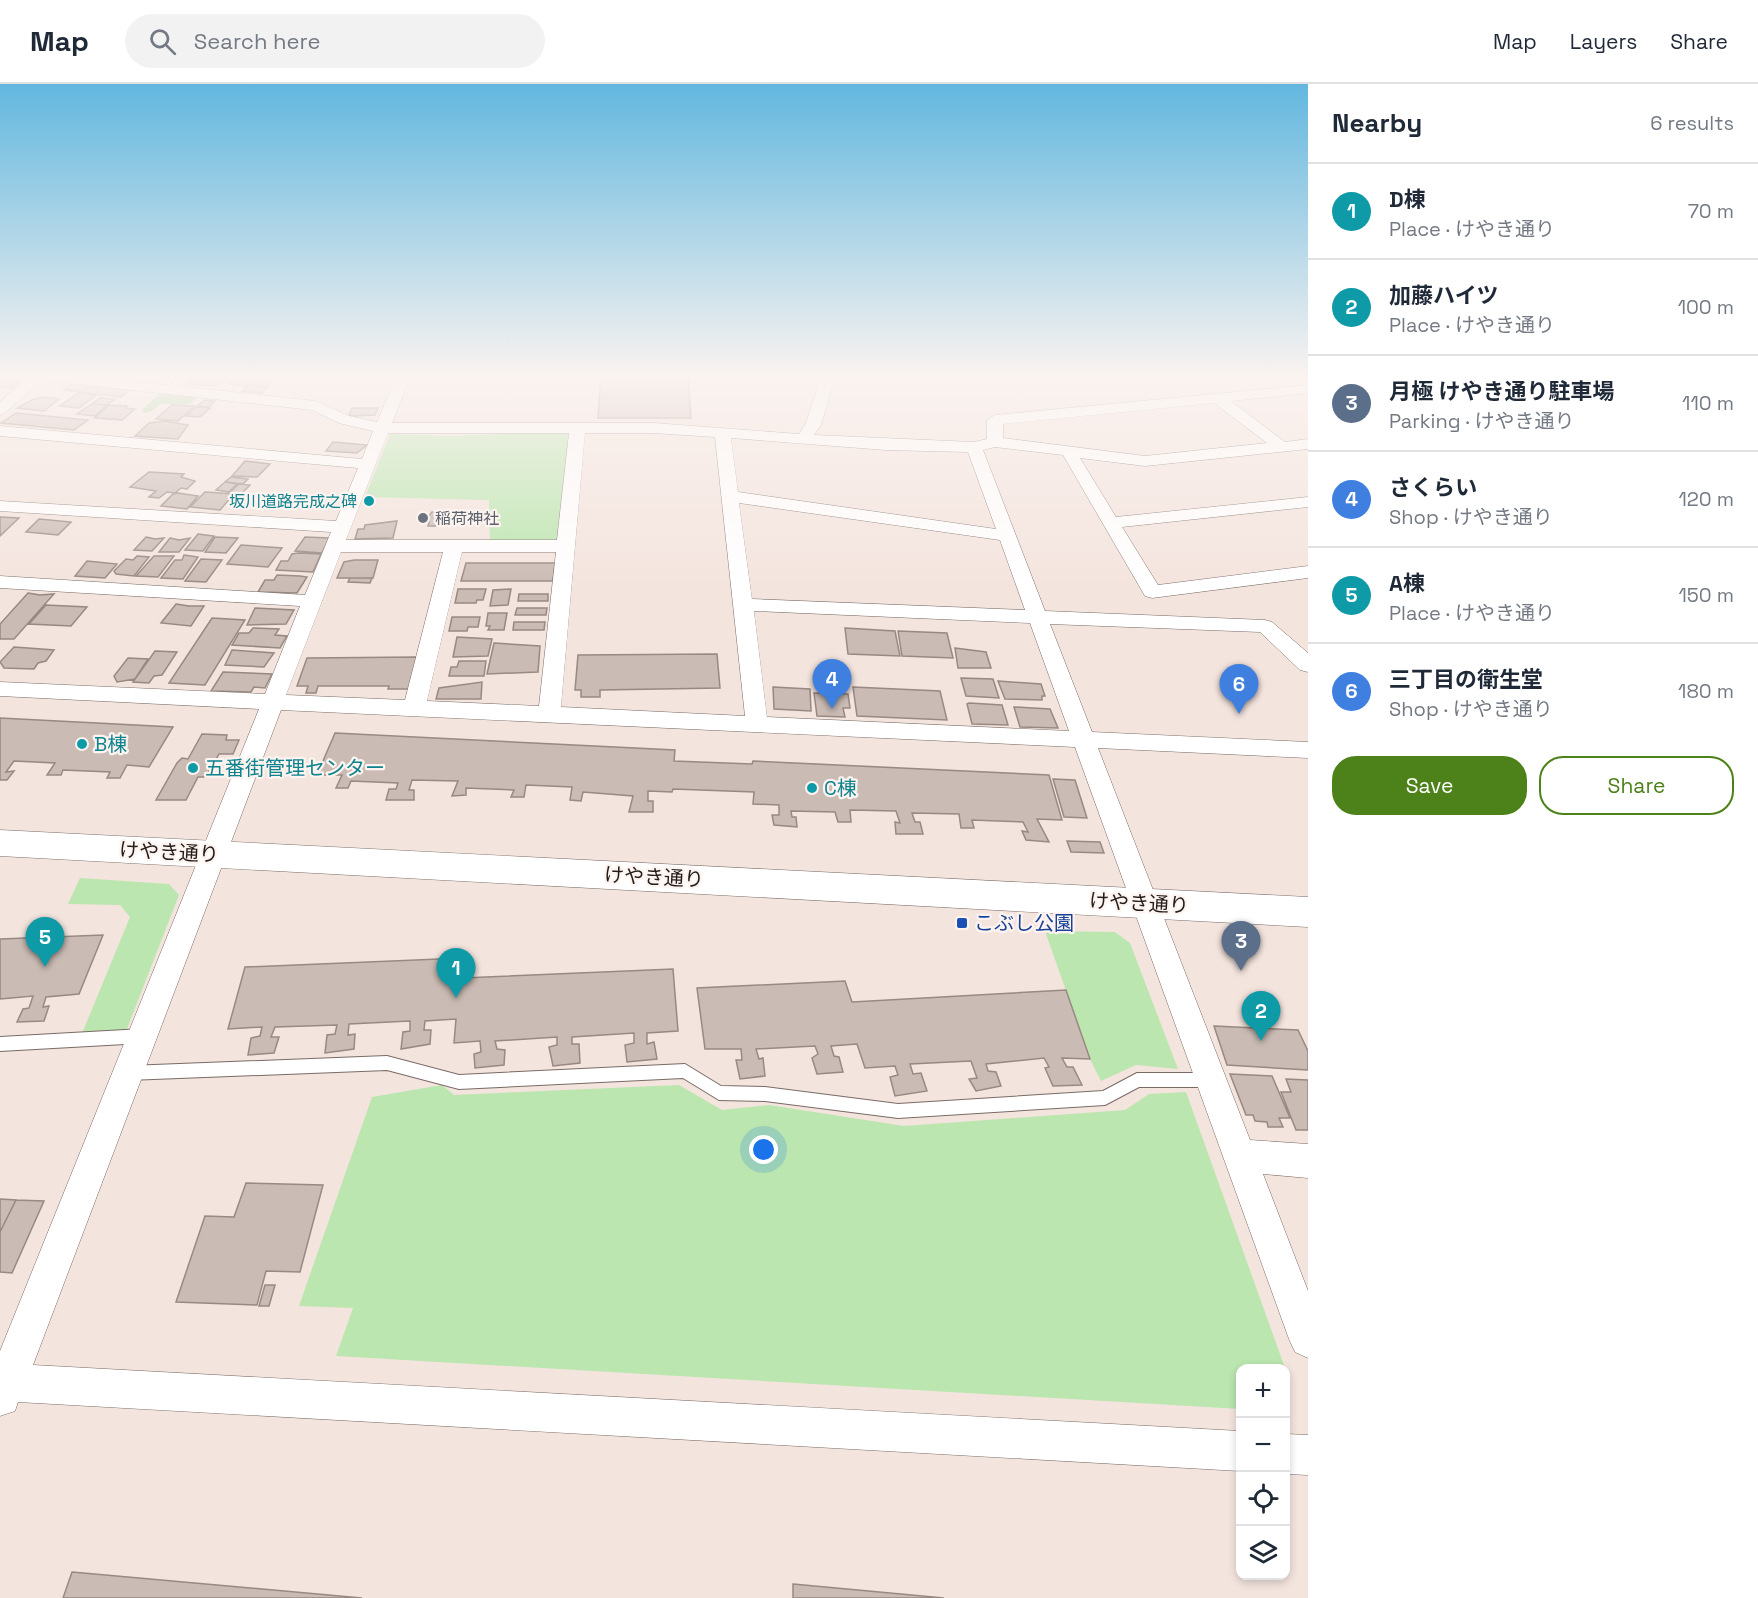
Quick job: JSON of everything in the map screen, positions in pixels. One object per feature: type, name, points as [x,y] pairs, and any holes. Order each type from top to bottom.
[{"type":"street","points":[[163,446],[366,464]]},
{"type":"street","points":[[374,446],[129,1073],[2,1388],[1236,1451]]},
{"type":"street","points":[[549,716],[576,446]]},
{"type":"street","points":[[723,446],[757,724]]},
{"type":"street","points":[[984,446],[1007,536],[1308,1339]]},
{"type":"street","points":[[1005,446],[1071,451],[1145,461],[1294,446]]},
{"type":"street","points":[[1071,451],[1072,458],[1152,592],[1304,577]]},
{"type":"street","points":[[728,496],[1007,536]]},
{"type":"street","points":[[1111,523],[1308,502]]},
{"type":"street","points":[[0,506],[341,527]]},
{"type":"street","points":[[335,546],[567,546]]},
{"type":"street","points":[[414,710],[454,546]]},
{"type":"street","points":[[0,582],[312,601]]},
{"type":"street","points":[[744,605],[1040,619],[1265,626],[1308,665]]},
{"type":"street","points":[[0,689],[1308,750]]},
{"type":"street","name":"けやき通り","points":[[0,843],[1308,912]]},
{"type":"street","points":[[1240,1156],[1308,1161]]},
{"type":"street","points":[[1290,1454],[1308,1455]]},
{"type":"lane","points":[[0,1044],[143,1036]]},
{"type":"lane","points":[[129,1073],[387,1063],[459,1082],[685,1071],[719,1093],[765,1094],[898,1111],[1105,1098],[1137,1080],[1212,1080]]},
{"type":"green space","points":[[385,446],[569,446],[561,541],[490,541],[489,500],[365,497]]},
{"type":"green space","points":[[80,878],[169,884],[179,895],[125,1034],[81,1036],[130,917],[120,905],[68,904]]},
{"type":"green space","points":[[1045,931],[1115,932],[1130,943],[1178,1069],[1136,1065],[1101,1081],[1090,1059]]},
{"type":"green space","points":[[442,1085],[454,1095],[679,1085],[722,1110],[769,1105],[904,1126],[1125,1110],[1149,1094],[1186,1092],[1284,1364],[1236,1364],[1236,1409],[336,1356],[353,1308],[299,1306],[372,1097]]},
{"type":"building","points":[[330,446],[366,446],[357,453],[326,451]]},
{"type":"building","points":[[245,461],[270,464],[257,477],[232,476]]},
{"type":"building","points":[[149,472],[184,474],[181,477],[195,481],[187,489],[181,488],[175,493],[167,492],[159,498],[149,497],[156,491],[130,487]]},
{"type":"building","points":[[231,477],[248,479],[243,484],[225,482]]},
{"type":"building","points":[[225,482],[237,484],[229,492],[216,490]]},
{"type":"building","points":[[239,484],[250,485],[240,495],[229,493]]},
{"type":"building","points":[[205,492],[234,494],[220,510],[190,507]]},
{"type":"building","points":[[173,494],[198,496],[187,509],[161,506]]},
{"type":"building","points":[[432,512],[453,512],[449,526],[428,526],[429,522],[424,522]]},
{"type":"building","points":[[0,517],[19,518],[0,536]]},
{"type":"building","points":[[39,519],[71,522],[58,535],[26,532]]},
{"type":"building","points":[[397,521],[393,538],[355,539],[358,529],[364,529],[365,525]]},
{"type":"building","points":[[198,534],[214,536],[203,551],[185,550]]},
{"type":"building","points":[[146,537],[164,538],[152,551],[134,550]]},
{"type":"building","points":[[215,537],[238,538],[226,553],[205,552]]},
{"type":"building","points":[[305,537],[329,538],[322,553],[295,551]]},
{"type":"building","points":[[170,538],[179,540],[190,538],[179,552],[159,552]]},
{"type":"building","points":[[241,545],[282,548],[268,567],[227,564]]},
{"type":"building","points":[[292,554],[321,554],[313,572],[276,570],[281,561],[288,561]]},
{"type":"building","points":[[184,555],[198,557],[183,579],[161,578],[175,560],[182,560]]},
{"type":"building","points":[[137,556],[149,557],[134,576],[116,574],[114,571],[126,559],[133,560]]},
{"type":"building","points":[[154,556],[174,556],[158,577],[136,576]]},
{"type":"building","points":[[201,559],[222,560],[206,582],[185,581]]},
{"type":"building","points":[[378,560],[373,578],[337,578],[344,562]]},
{"type":"building","points":[[87,561],[117,564],[105,578],[75,576]]},
{"type":"building","points":[[466,563],[555,563],[553,581],[461,581]]},
{"type":"building","points":[[277,575],[307,577],[297,593],[258,592],[265,580],[274,580]]},
{"type":"building","points":[[350,578],[372,578],[370,583],[348,582]]},
{"type":"building","points":[[458,589],[486,589],[483,600],[477,600],[476,603],[455,603]]},
{"type":"building","points":[[511,589],[508,605],[490,606],[493,590]]},
{"type":"building","points":[[28,593],[54,594],[14,639],[0,639],[0,624]]},
{"type":"building","points":[[519,594],[548,594],[548,601],[518,601]]},
{"type":"building","points":[[176,604],[204,606],[191,626],[161,623]]},
{"type":"building","points":[[46,605],[87,607],[71,626],[29,624]]},
{"type":"building","points":[[255,608],[294,610],[286,624],[247,625]]},
{"type":"building","points":[[517,608],[547,608],[546,615],[515,615]]},
{"type":"building","points":[[488,613],[507,613],[504,630],[488,630],[490,626],[486,626]]},
{"type":"building","points":[[452,617],[480,617],[478,627],[468,627],[467,631],[449,631]]},
{"type":"building","points":[[212,618],[245,620],[205,685],[169,683]]},
{"type":"building","points":[[514,622],[545,622],[544,630],[513,630]]},
{"type":"building","points":[[253,628],[279,629],[275,635],[287,636],[280,648],[232,645],[239,633],[249,633]]},
{"type":"building","points":[[845,628],[895,631],[900,656],[848,654]]},
{"type":"building","points":[[898,631],[947,633],[953,658],[902,656]]},
{"type":"building","points":[[457,637],[492,639],[488,656],[453,657]]},
{"type":"building","points":[[494,643],[540,646],[538,672],[487,674]]},
{"type":"building","points":[[14,647],[54,650],[46,661],[38,663],[34,669],[4,668],[0,662]]},
{"type":"building","points":[[955,648],[986,652],[991,668],[958,668]]},
{"type":"building","points":[[232,650],[274,653],[264,667],[225,665]]},
{"type":"building","points":[[155,651],[177,652],[162,675],[154,676],[149,683],[133,682]]},
{"type":"building","points":[[717,654],[720,688],[600,690],[600,697],[581,697],[581,690],[575,690],[578,655]]},
{"type":"building","points":[[417,657],[410,689],[388,689],[389,686],[318,686],[316,693],[306,693],[308,686],[297,686],[307,658]]},
{"type":"building","points":[[128,658],[148,659],[135,679],[117,682],[114,676]]},
{"type":"building","points":[[459,661],[486,661],[484,676],[449,676],[451,667],[457,667]]},
{"type":"building","points":[[223,672],[272,674],[265,688],[254,687],[251,692],[211,691]]},
{"type":"building","points":[[961,678],[993,679],[999,698],[966,696]]},
{"type":"building","points":[[998,681],[1041,684],[1045,696],[1042,696],[1042,700],[1005,699]]},
{"type":"building","points":[[482,682],[481,699],[436,699],[439,688]]},
{"type":"building","points":[[773,687],[810,689],[811,711],[774,709]]},
{"type":"building","points":[[853,687],[940,691],[947,720],[857,716]]},
{"type":"building","points":[[814,693],[848,694],[850,708],[843,708],[845,717],[817,716]]},
{"type":"building","points":[[967,704],[1002,705],[1008,725],[972,724]]},
{"type":"building","points":[[1014,707],[1050,709],[1058,728],[1020,727]]},
{"type":"building","name":"B棟","points":[[0,718],[173,727],[149,767],[127,765],[120,778],[107,778],[110,772],[63,770],[61,775],[47,775],[55,763],[14,761],[6,772],[14,771],[7,780],[0,780]]},
{"type":"building","name":"C棟","points":[[335,733],[675,750],[674,761],[752,764],[753,761],[1049,775],[1062,820],[1037,819],[1049,842],[1026,840],[1022,831],[1028,832],[1023,822],[972,820],[974,828],[961,828],[959,814],[912,813],[915,822],[920,822],[923,834],[896,834],[895,822],[900,823],[896,811],[850,810],[851,822],[838,822],[835,812],[791,811],[792,817],[796,817],[797,827],[774,825],[772,815],[779,815],[779,805],[753,804],[754,792],[673,789],[672,792],[648,791],[648,801],[653,801],[653,812],[629,812],[633,796],[583,792],[581,801],[570,800],[572,787],[526,785],[524,797],[511,797],[514,790],[466,788],[466,795],[452,796],[458,781],[412,780],[409,790],[414,790],[414,800],[386,800],[389,789],[396,789],[398,783],[351,781],[348,788],[336,788],[342,775],[317,775]]},
{"type":"building","name":"五番街管理センター","points":[[202,734],[227,735],[226,740],[239,740],[233,754],[219,754],[208,773],[204,777],[198,777],[186,800],[156,800],[177,763],[182,758],[188,759]]},
{"type":"building","points":[[1053,779],[1075,780],[1087,818],[1064,817]]},
{"type":"building","points":[[1067,841],[1100,842],[1104,853],[1071,852]]},
{"type":"building","points":[[103,935],[79,994],[46,997],[43,1007],[49,1006],[44,1021],[17,1022],[23,1009],[29,1008],[33,996],[0,999],[0,939]]},
{"type":"building","points":[[463,958],[462,978],[673,969],[678,1031],[647,1033],[647,1044],[654,1042],[657,1059],[627,1062],[625,1045],[634,1043],[634,1033],[572,1037],[572,1044],[579,1044],[580,1063],[553,1066],[549,1047],[557,1045],[557,1037],[495,1041],[497,1049],[505,1050],[504,1065],[475,1068],[474,1054],[481,1052],[480,1041],[454,1043],[456,1019],[425,1021],[424,1030],[431,1030],[430,1044],[401,1049],[403,1032],[410,1031],[410,1021],[349,1024],[348,1035],[355,1034],[354,1049],[325,1053],[327,1035],[335,1034],[337,1025],[275,1027],[271,1037],[279,1037],[274,1053],[248,1055],[251,1038],[260,1036],[262,1027],[228,1029],[245,967]]},
{"type":"building","points":[[845,981],[852,1002],[1066,990],[1090,1059],[1062,1058],[1067,1067],[1073,1067],[1082,1085],[1053,1086],[1045,1068],[1049,1067],[1044,1058],[986,1064],[988,1071],[996,1072],[1001,1086],[976,1091],[969,1079],[977,1078],[971,1061],[910,1064],[913,1074],[921,1073],[927,1091],[895,1096],[890,1077],[898,1075],[895,1066],[865,1068],[857,1044],[831,1046],[834,1056],[839,1057],[843,1072],[817,1074],[812,1058],[818,1054],[815,1046],[756,1049],[759,1059],[763,1058],[765,1076],[740,1079],[736,1060],[742,1060],[741,1049],[705,1049],[697,988]]},
{"type":"building","points":[[1214,1026],[1298,1030],[1308,1051],[1308,1070],[1227,1065]]},
{"type":"building","points":[[1230,1074],[1272,1076],[1290,1118],[1279,1118],[1283,1127],[1268,1127],[1267,1122],[1255,1121],[1253,1115],[1246,1115]]},
{"type":"building","points":[[1286,1079],[1308,1080],[1308,1130],[1296,1130],[1281,1092],[1291,1092]]},
{"type":"building","points":[[246,1183],[323,1185],[300,1272],[266,1271],[257,1305],[176,1302],[205,1216],[234,1217]]},
{"type":"building","points":[[0,1199],[16,1200],[0,1232]]},
{"type":"building","points":[[16,1200],[44,1201],[12,1273],[0,1272],[0,1232]]},
{"type":"building","points":[[265,1285],[275,1285],[269,1306],[259,1306]]},
{"type":"building","points":[[72,1572],[362,1598],[63,1598]]},
{"type":"building","points":[[793,1584],[944,1598],[793,1598]]},
{"type":"place","name":"坂川道路完成之碑","points":[[369,501]]},
{"type":"place","name":"稲荷神社","points":[[423,518]]},
{"type":"place","name":"さくらい","points":[[832,709]]},
{"type":"place","name":"三丁目の衛生堂","points":[[1239,714]]},
{"type":"place","name":"B棟","points":[[82,744]]},
{"type":"place","name":"五番街管理センター","points":[[193,768]]},
{"type":"place","name":"C棟","points":[[812,788]]},
{"type":"place","name":"こぶし公園","points":[[962,923]]},
{"type":"place","name":"A棟","points":[[45,967]]},
{"type":"place","name":"月極 けやき通り駐車場","points":[[1241,971]]},
{"type":"place","name":"D棟","points":[[456,998]]},
{"type":"place","name":"加藤ハイツ","points":[[1261,1041]]}]
